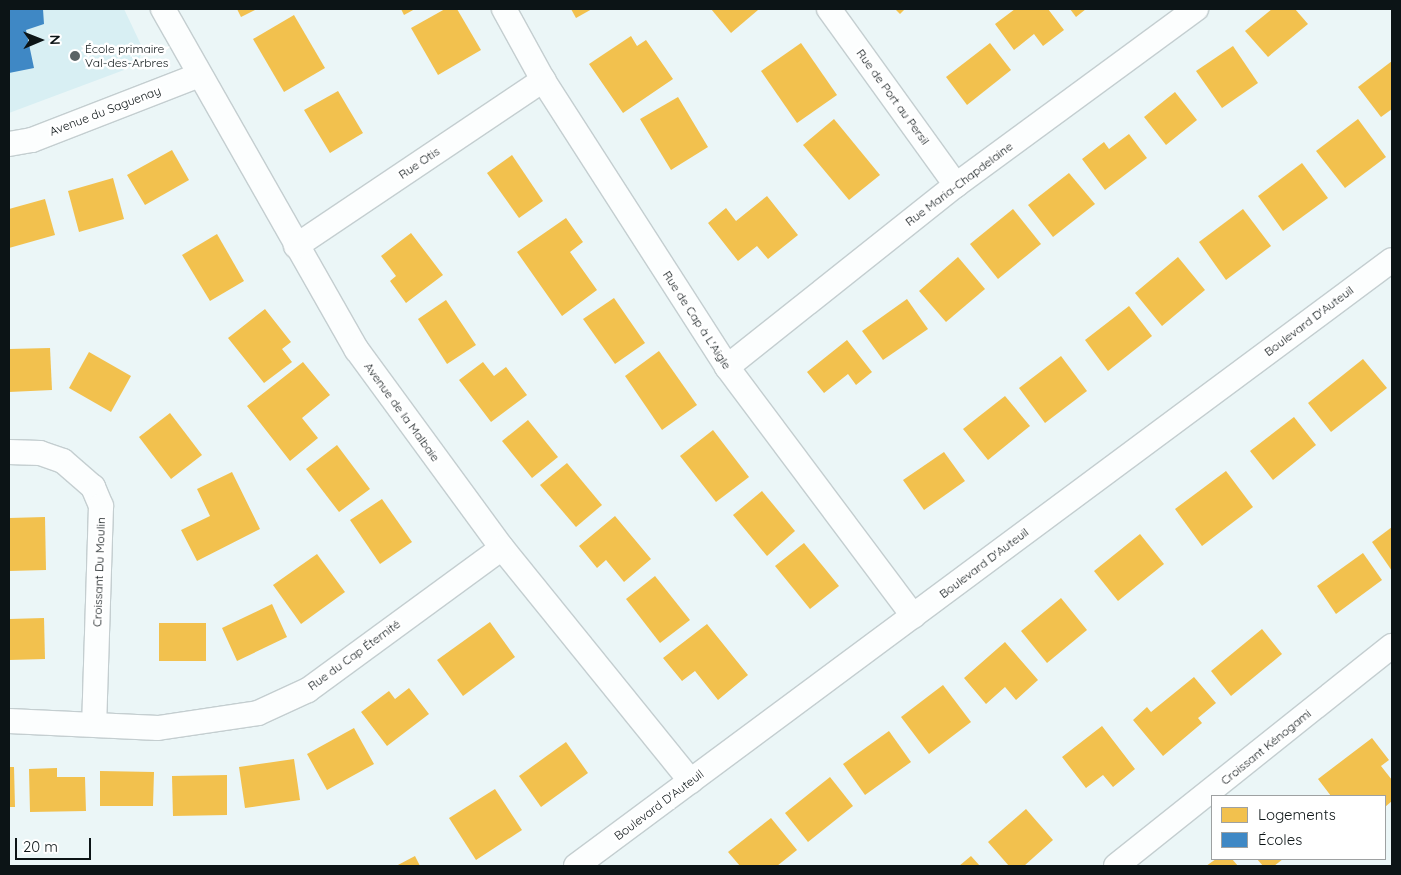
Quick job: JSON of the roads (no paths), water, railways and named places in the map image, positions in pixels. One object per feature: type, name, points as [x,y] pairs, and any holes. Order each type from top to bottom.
[{"type":"street","name":"Avenue de la Malbaie","points":[[163,9],[296,246],[357,350],[502,548],[691,781]]},
{"type":"street","name":"Rue de Cap à L'Aigle","points":[[504,9],[543,80],[727,367],[913,616]]},
{"type":"street","name":"Rue de Port au Persil","points":[[830,9],[956,185]]},
{"type":"street","name":"Rue Maria-Chapdelaine","points":[[727,367],[956,185],[1196,9]]},
{"type":"street","name":"Avenue du Saguenay","points":[[9,144],[32,140],[200,75]]},
{"type":"street","name":"Rue Otis","points":[[296,246],[543,80]]},
{"type":"street","name":"Boulevard D'Auteuil","points":[[576,866],[1392,260]]},
{"type":"street","name":"Croissant Du Moulin","points":[[9,452],[40,453],[63,461],[94,487],[101,506],[94,724]]},
{"type":"street","name":"Rue du Cap Éternité","points":[[9,721],[158,728],[258,712],[308,690],[502,548]]},
{"type":"street","name":"Croissant Kénogami","points":[[1116,866],[1392,646]]},
{"type":"place","name":"École primaire Val-des-Arbres","points":[[75,56]]}]
